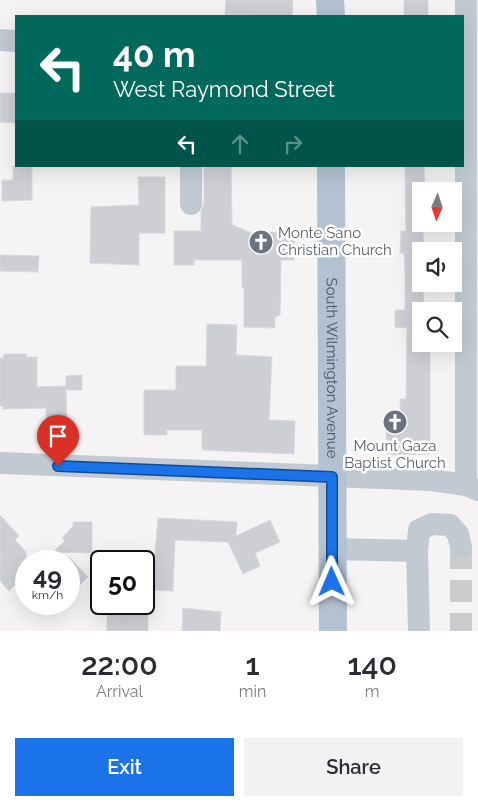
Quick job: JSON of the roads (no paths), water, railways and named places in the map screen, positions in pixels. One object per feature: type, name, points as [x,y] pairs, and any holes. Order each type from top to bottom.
[{"type":"main road","points":[[330,0],[330,15]]},
{"type":"main road","name":"South Wilmington Avenue","points":[[331,167],[333,631]]},
{"type":"street","points":[[0,463],[430,480],[472,488],[466,0]]},
{"type":"street","points":[[0,40],[15,41]]},
{"type":"street","points":[[191,167],[191,204]]},
{"type":"street","points":[[419,631],[417,551],[419,530],[432,524],[450,526],[458,534],[461,547]]},
{"type":"street","points":[[332,549],[417,551]]},
{"type":"tunnel","points":[[461,547],[461,631]]},
{"type":"place","name":"Monte Sano Christian Church","points":[[261,242]]},
{"type":"place","name":"Mount Gaza Baptist Church","points":[[395,422]]}]
